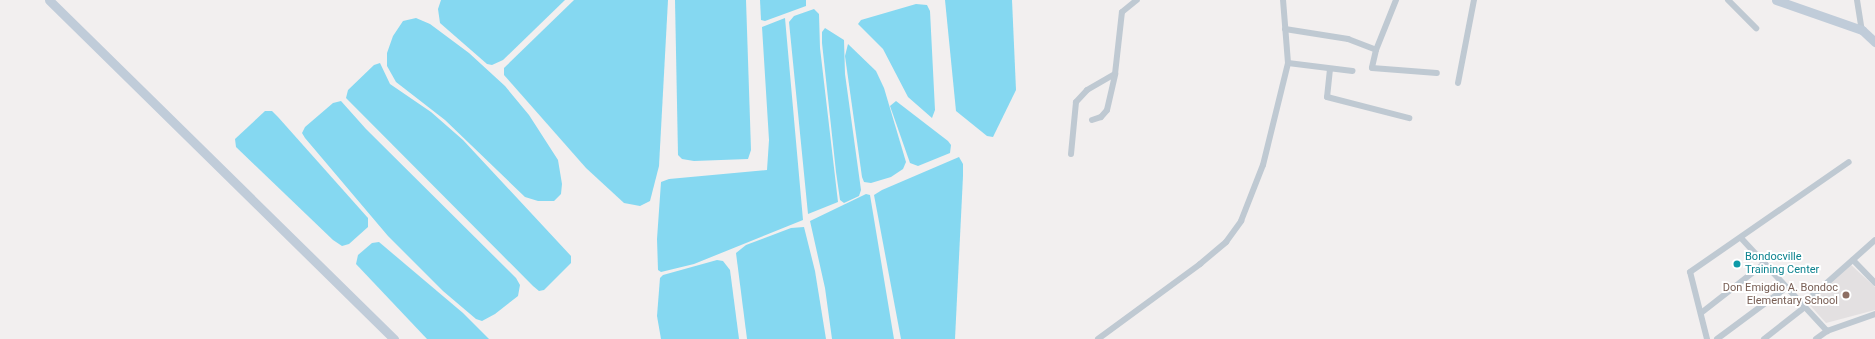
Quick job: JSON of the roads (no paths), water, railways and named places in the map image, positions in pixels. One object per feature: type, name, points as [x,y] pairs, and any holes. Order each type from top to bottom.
[{"type":"street","points":[[49,0],[394,339]]},
{"type":"street","points":[[1092,120],[1101,117],[1107,110],[1115,74],[1122,12],[1125,7],[1137,0]]},
{"type":"street","points":[[1098,339],[1159,296],[1226,242],[1241,221],[1263,165],[1288,63],[1283,0]]},
{"type":"street","points":[[1396,0],[1376,50],[1372,68],[1437,73]]},
{"type":"street","points":[[1458,83],[1474,0]]},
{"type":"street","points":[[1728,0],[1756,28]]},
{"type":"street","points":[[1776,0],[1862,30],[1875,42]]},
{"type":"street","points":[[1857,0],[1862,30]]},
{"type":"street","points":[[1285,29],[1348,39],[1376,50]]},
{"type":"street","points":[[1288,63],[1330,70],[1353,71]]},
{"type":"street","points":[[1330,70],[1327,97],[1409,118]]},
{"type":"street","points":[[1071,154],[1073,117],[1076,102],[1087,90],[1115,74]]},
{"type":"street","points":[[1707,339],[1690,272],[1849,162]]},
{"type":"street","points":[[1741,238],[1765,262],[1827,331]]},
{"type":"street","points":[[1764,339],[1804,306],[1874,242]]},
{"type":"street","points":[[1853,260],[1875,283]]},
{"type":"street","points":[[1701,313],[1765,262]]},
{"type":"street","points":[[1717,339],[1787,287]]},
{"type":"street","points":[[1816,339],[1827,331],[1875,314]]},
{"type":"water","points":[[441,0],[565,0],[503,60],[492,65],[487,64],[440,23],[438,9]]},
{"type":"water","points":[[574,0],[668,0],[659,166],[650,201],[640,206],[624,203],[586,168],[504,75],[504,68]]},
{"type":"water","points":[[675,0],[746,0],[751,150],[748,159],[694,161],[682,159],[678,155]]},
{"type":"water","points":[[760,0],[806,0],[806,6],[765,21],[761,20]]},
{"type":"water","points":[[945,0],[1012,0],[1016,90],[993,137],[987,136],[956,111]]},
{"type":"water","points":[[916,4],[927,5],[930,11],[935,110],[932,118],[908,97],[883,49],[858,24],[861,20]]},
{"type":"water","points":[[814,9],[819,14],[820,48],[838,202],[808,214],[789,22],[794,16]]},
{"type":"water","points":[[416,18],[430,24],[469,53],[505,86],[529,115],[558,160],[562,184],[561,194],[554,201],[538,201],[525,197],[445,120],[396,82],[387,66],[387,53],[393,36],[403,21]]},
{"type":"water","points":[[785,18],[803,220],[694,264],[661,272],[658,270],[657,239],[661,182],[669,179],[767,170],[769,140],[762,27]]},
{"type":"water","points":[[825,28],[844,40],[845,74],[861,190],[859,196],[844,203],[840,200],[836,172],[822,43],[822,32]]},
{"type":"water","points":[[848,44],[876,71],[884,88],[906,162],[903,169],[891,177],[871,183],[864,182],[862,177],[845,56]]},
{"type":"water","points":[[380,63],[390,84],[431,112],[463,140],[571,256],[571,263],[544,290],[539,291],[533,286],[346,98],[348,90],[374,65]]},
{"type":"water","points":[[341,101],[366,129],[516,278],[520,285],[518,296],[495,314],[482,321],[476,319],[443,291],[388,236],[302,133],[305,127],[333,103]]},
{"type":"water","points":[[896,101],[948,141],[951,145],[950,153],[918,166],[910,163],[890,106]]},
{"type":"water","points":[[265,111],[272,111],[278,117],[368,218],[368,227],[349,244],[342,246],[333,240],[236,147],[235,139]]},
{"type":"water","points":[[959,157],[963,164],[963,176],[955,339],[901,339],[874,195],[882,190]]},
{"type":"water","points":[[866,194],[870,195],[894,339],[832,339],[825,288],[810,221]]},
{"type":"water","points":[[804,227],[815,271],[826,339],[747,339],[736,253],[746,245],[791,228]]},
{"type":"water","points":[[379,242],[463,313],[489,339],[427,339],[356,264],[358,255],[372,243]]},
{"type":"water","points":[[717,260],[723,261],[730,270],[739,339],[661,339],[657,316],[660,278],[663,275]]},
{"type":"place","name":"Bondocville Training Center","points":[[1737,264]]},
{"type":"place","name":"Don Emigdio A. Bondoc Elementary School","points":[[1846,295]]}]
